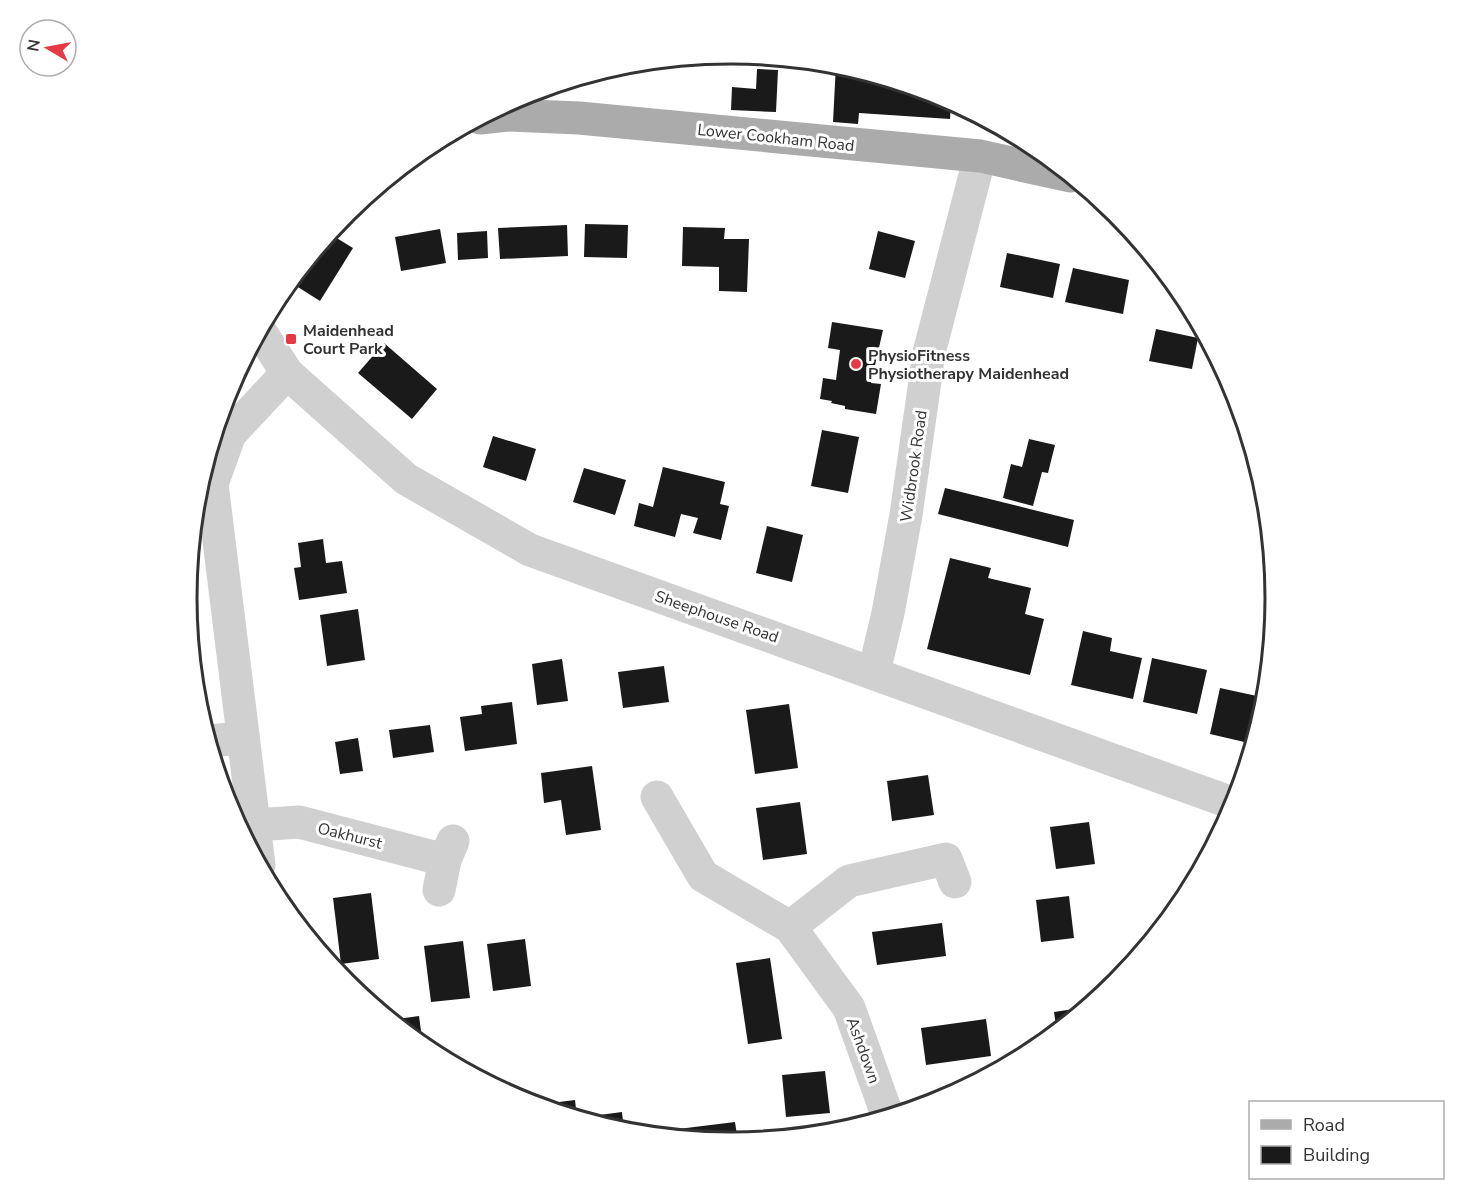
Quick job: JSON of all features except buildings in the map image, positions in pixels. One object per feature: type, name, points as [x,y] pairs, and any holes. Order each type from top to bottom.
[{"type":"main road","name":"Lower Cookham Road","points":[[521,108],[579,118],[980,156],[1052,172]]},
{"type":"street","name":"Widbrook Road","points":[[874,672],[888,613],[906,515],[929,353],[980,156]]},
{"type":"street","name":"Sheephouse Road","points":[[265,339],[287,374],[406,479],[530,550],[1225,800]]},
{"type":"street","points":[[222,437],[287,374]]},
{"type":"street","points":[[206,504],[218,450]]},
{"type":"street","points":[[205,507],[243,738],[257,844]]},
{"type":"street","points":[[216,740],[243,738]]},
{"type":"street","name":"Ashdown","points":[[657,797],[703,876],[790,927],[849,1008],[885,1109]]},
{"type":"street","name":"Oakhurst","points":[[255,825],[299,822],[446,864]]},
{"type":"street","points":[[790,927],[849,881],[956,864]]},
{"type":"place","name":"Maidenhead Court Park","points":[[291,339]]},
{"type":"place","name":"PhysioFitness Physiotherapy Maidenhead","points":[[856,364]]}]
